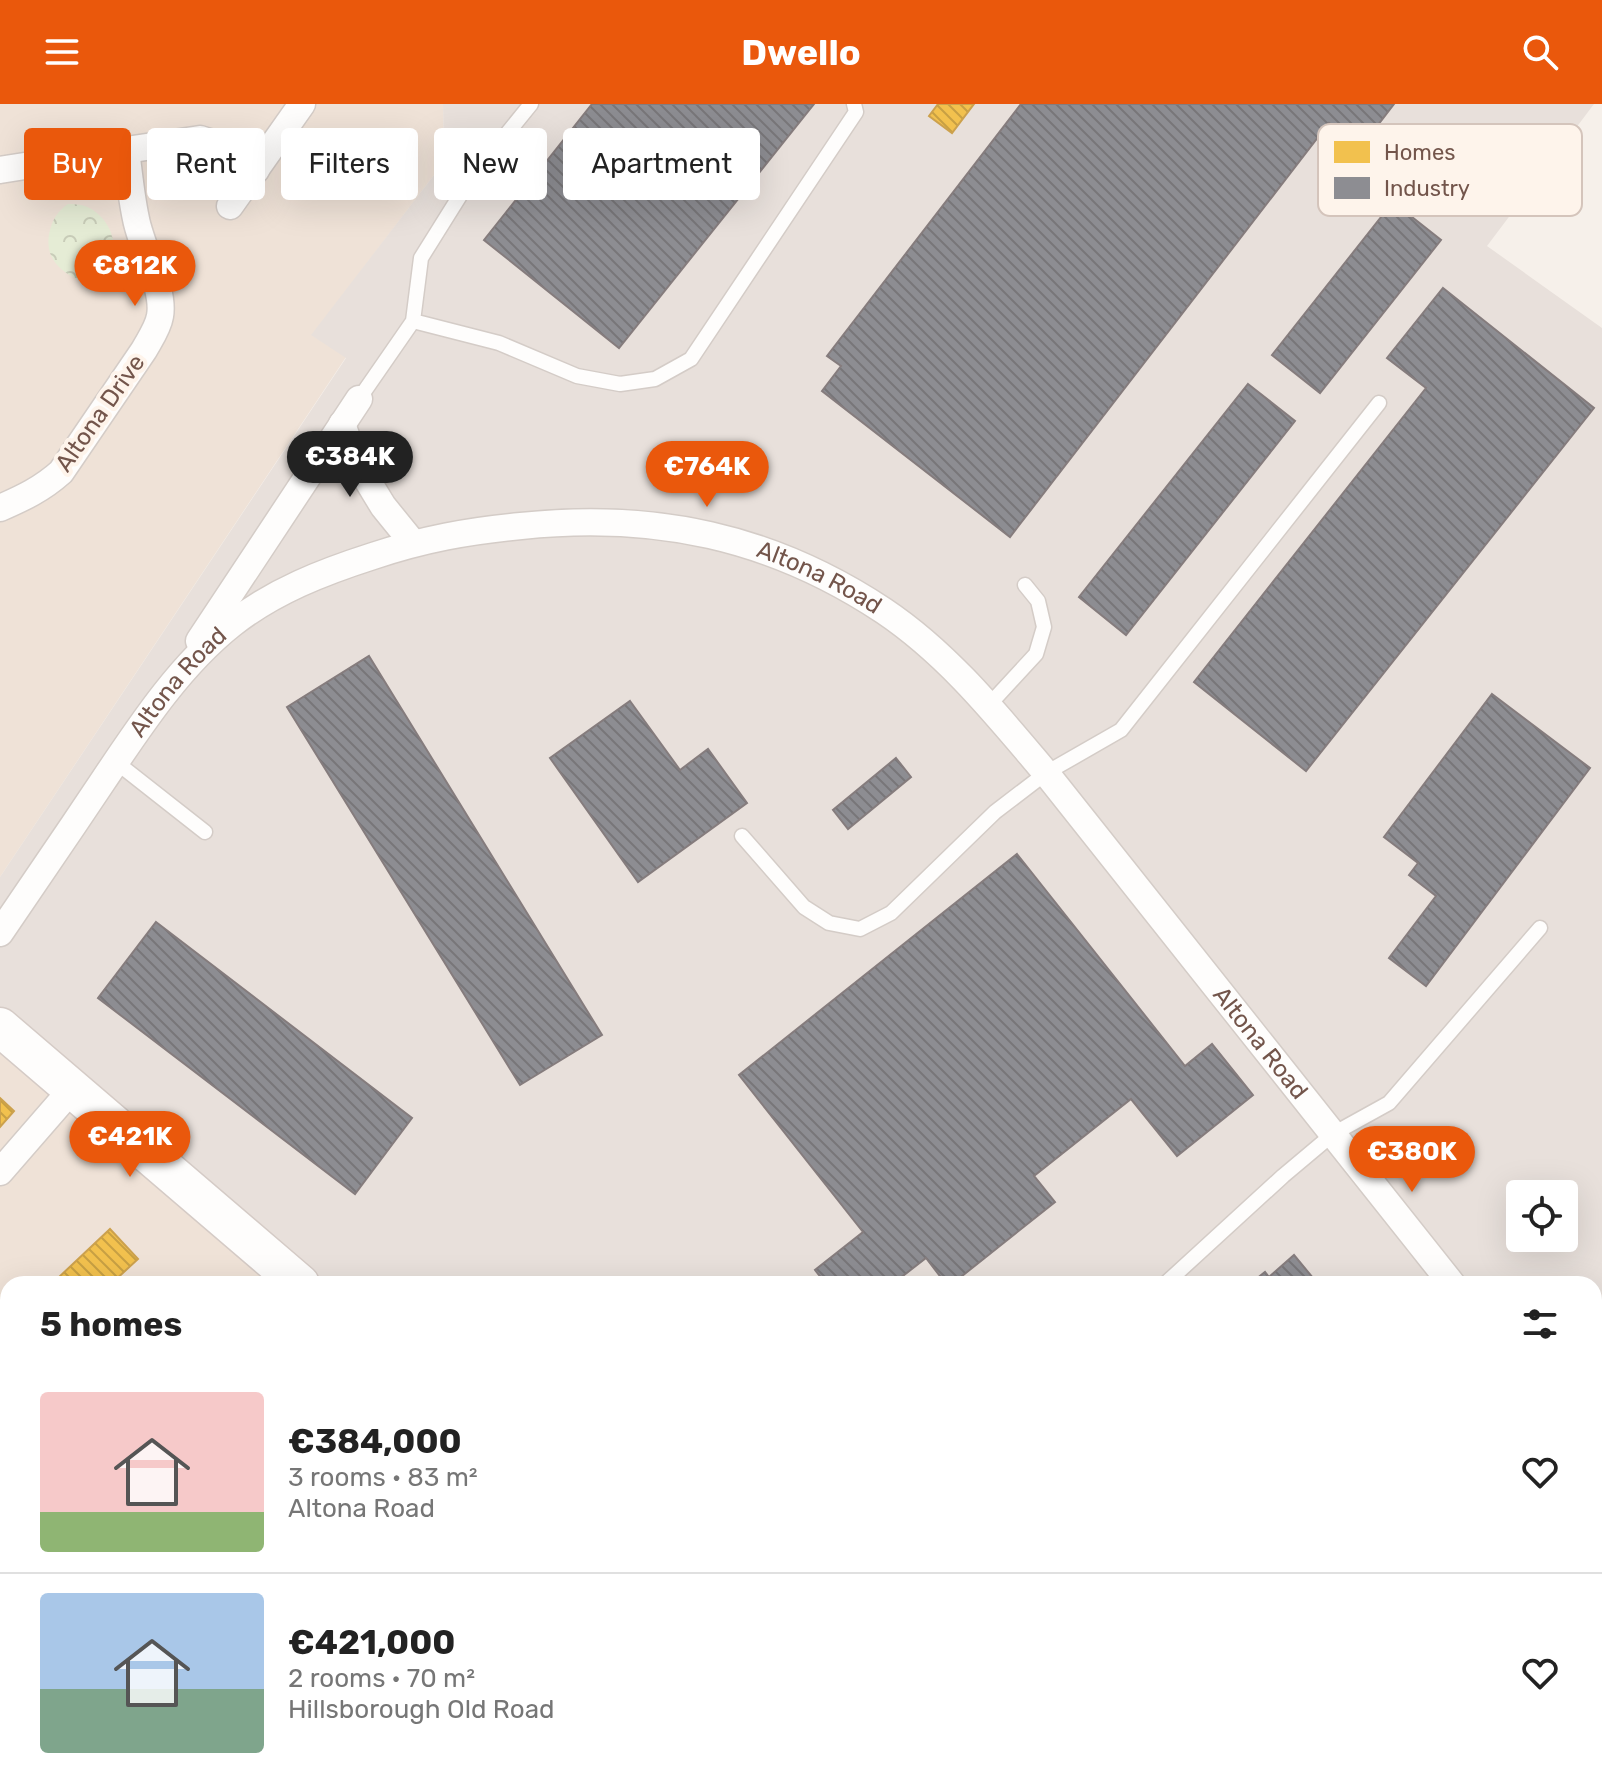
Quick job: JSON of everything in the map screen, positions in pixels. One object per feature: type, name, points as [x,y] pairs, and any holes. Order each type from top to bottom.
[{"type":"street","points":[[265,157],[302,104]]},
{"type":"street","points":[[0,170],[24,166]]},
{"type":"street","name":"Altona Drive","points":[[0,508],[32,494],[61,472],[154,333],[160,315],[160,301],[135,217],[131,187]]},
{"type":"street","points":[[230,206],[234,200]]},
{"type":"street","points":[[155,707],[359,399]]},
{"type":"street","points":[[342,424],[355,460],[383,506],[413,543]]},
{"type":"street","name":"Altona Road","points":[[0,933],[155,707],[190,664],[231,625],[274,595],[323,572],[413,543],[466,531],[601,521],[652,524],[735,541],[781,556],[884,611],[927,643],[960,674],[1046,773],[1446,1276]]},
{"type":"street","points":[[0,1027],[291,1276]]},
{"type":"street","points":[[0,1172],[73,1088]]},
{"type":"lane","points":[[359,399],[413,321],[421,258],[471,178],[531,104]]},
{"type":"lane","points":[[413,321],[499,343],[577,376],[620,384],[655,379],[691,359],[856,112],[854,104]]},
{"type":"lane","points":[[742,836],[804,907],[829,923],[860,929],[891,913],[995,812],[1046,773],[1121,730],[1379,403]]},
{"type":"lane","points":[[989,705],[1036,654],[1044,627],[1038,601],[1025,585]]},
{"type":"lane","points":[[116,762],[205,832]]},
{"type":"lane","points":[[1174,1276],[1333,1134],[1389,1103],[1540,928]]},
{"type":"shaded area","points":[[0,104],[443,104],[443,128],[434,128],[434,175],[418,196],[418,128],[281,128],[281,200],[415,200],[312,335],[346,357],[0,877]]},
{"type":"shaded area","points":[[443,104],[1594,104],[1579,124],[1318,124],[1318,216],[1510,216],[1487,246],[1602,328],[1602,1276],[291,1276],[0,1027],[0,877],[346,358],[311,335],[415,200],[418,200],[434,175],[434,200],[547,200],[547,128],[443,128]]},
{"type":"shaded area","points":[[0,1027],[291,1276],[0,1276]]},
{"type":"green space","points":[[68,204],[81,205],[94,211],[105,222],[112,236],[113,250],[109,262],[100,280],[92,285],[65,272],[49,250],[53,222]]},
{"type":"building: Homes","points":[[938,104],[974,104],[952,133],[929,116]]},
{"type":"building: Homes","points":[[0,1098],[14,1111],[0,1127]]},
{"type":"building: Homes","points":[[110,1229],[138,1259],[120,1276],[60,1276]]},
{"type":"building: Industry","points":[[592,104],[814,104],[760,172],[760,128],[573,128]]},
{"type":"building: Industry","points":[[1021,104],[1394,104],[1379,124],[1318,124],[1318,137],[1010,537],[822,391],[841,366],[827,356]]},
{"type":"building: Industry","points":[[563,141],[563,200],[737,200],[619,348],[484,240],[516,200],[547,200],[547,161]]},
{"type":"building: Industry","points":[[1382,216],[1411,216],[1441,240],[1320,393],[1272,355]]},
{"type":"building: Industry","points":[[1443,288],[1594,408],[1306,771],[1194,682],[1426,388],[1387,358]]},
{"type":"building: Industry","points":[[1248,384],[1295,421],[1126,635],[1079,597]]},
{"type":"building: Industry","points":[[369,656],[602,1035],[520,1085],[287,707]]},
{"type":"building: Industry","points":[[1492,694],[1590,768],[1426,986],[1389,958],[1436,896],[1409,875],[1418,863],[1384,837]]},
{"type":"building: Industry","points":[[630,701],[680,770],[708,749],[747,803],[638,882],[550,758]]},
{"type":"building: Industry","points":[[896,758],[911,777],[848,829],[833,810]]},
{"type":"building: Industry","points":[[1017,854],[1185,1066],[1212,1044],[1253,1095],[1177,1156],[1131,1099],[1034,1176],[1055,1202],[962,1276],[940,1276],[926,1258],[903,1276],[820,1276],[815,1270],[863,1232],[739,1075]]},
{"type":"building: Industry","points":[[156,922],[412,1118],[355,1194],[98,998]]},
{"type":"building: Industry","points":[[1294,1255],[1311,1276],[1270,1276]]}]
